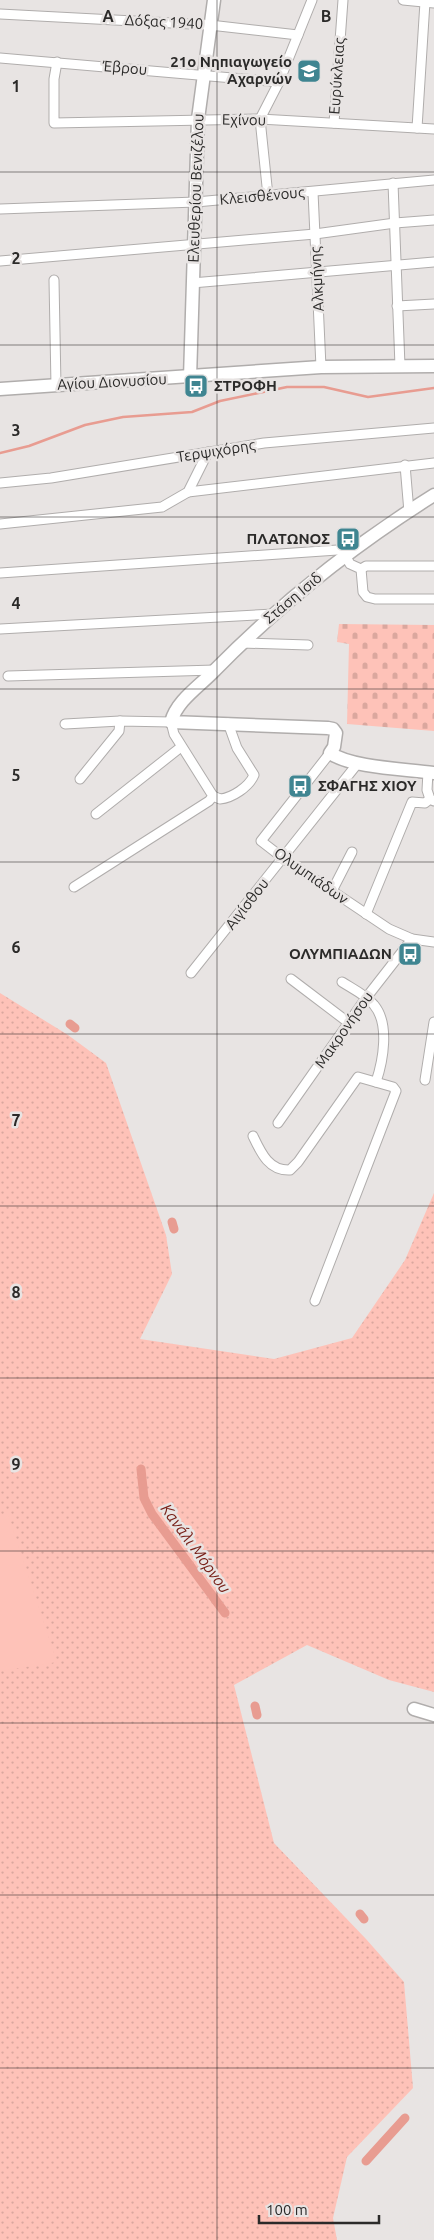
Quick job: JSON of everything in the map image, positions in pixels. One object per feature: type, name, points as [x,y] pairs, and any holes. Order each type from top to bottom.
[{"type":"street","name":"Ελευθερίου Βενιζέλου","points":[[190,378],[198,119],[214,0]]},
{"type":"street","points":[[268,196],[260,119],[279,82],[312,0]]},
{"type":"street","name":"Ευρύκλειας","points":[[334,123],[343,0]]},
{"type":"street","points":[[404,0],[430,2],[417,128]]},
{"type":"street","name":"Δόξας 1940","points":[[0,14],[210,25],[298,35]]},
{"type":"street","name":"Έβρου","points":[[0,58],[279,82]]},
{"type":"street","name":"Εχίνου","points":[[57,62],[54,80],[54,123],[260,119],[434,129]]},
{"type":"street","name":"Κλεισθένους","points":[[0,209],[196,202],[434,180]]},
{"type":"street","points":[[393,183],[400,366]]},
{"type":"street","name":"Αλκμήνης","points":[[312,192],[321,367]]},
{"type":"street","points":[[0,261],[315,234],[395,223],[434,220]]},
{"type":"street","points":[[192,283],[317,274],[434,262]]},
{"type":"street","points":[[54,280],[56,386]]},
{"type":"street","points":[[397,306],[434,304]]},
{"type":"street","name":"Αγίου Διονυσίου","points":[[0,389],[190,378],[321,367],[434,366]]},
{"type":"street","name":"Τερψιχόρης","points":[[0,483],[51,478],[294,440],[434,428]]},
{"type":"street","points":[[188,492],[208,452]]},
{"type":"street","points":[[0,524],[162,507],[188,492],[404,465],[434,463]]},
{"type":"street","points":[[404,465],[409,512]]},
{"type":"street","name":"Στάση Ισιδ","points":[[171,722],[177,708],[274,614],[349,552],[409,512],[430,501]]},
{"type":"street","points":[[0,573],[349,552],[350,564],[360,569]]},
{"type":"street","points":[[360,569],[366,566],[434,566]]},
{"type":"street","points":[[360,569],[363,592],[366,597],[375,600],[434,599]]},
{"type":"street","points":[[0,629],[274,614]]},
{"type":"street","points":[[242,643],[308,645]]},
{"type":"street","points":[[8,676],[215,670]]},
{"type":"street","points":[[80,779],[119,731],[120,721]]},
{"type":"street","points":[[64,724],[120,721],[228,723],[333,729],[336,733],[330,753],[336,757],[358,763],[431,772],[427,790],[432,800],[425,803],[412,802],[366,914]]},
{"type":"street","points":[[171,722],[174,734],[181,747],[213,796],[220,799],[233,795],[248,784],[254,775],[237,748],[228,723]]},
{"type":"street","points":[[96,814],[181,747]]},
{"type":"street","name":"Ολυμπιάδων","points":[[330,753],[261,841],[283,858],[389,929],[412,939],[434,942]]},
{"type":"street","name":"Αιγίσθου","points":[[191,973],[358,763]]},
{"type":"street","points":[[74,887],[210,801],[213,796]]},
{"type":"street","points":[[332,891],[352,852]]},
{"type":"street","name":"Μακρονήσου","points":[[278,1123],[366,998],[412,939]]},
{"type":"street","points":[[291,979],[349,1023]]},
{"type":"street","points":[[342,982],[376,1006],[382,1027],[384,1048],[376,1082]]},
{"type":"street","points":[[425,1080],[434,1022]]},
{"type":"street","points":[[253,1136],[261,1152],[273,1167],[280,1170],[290,1170],[298,1162],[358,1077],[393,1087],[396,1091],[315,1301]]},
{"type":"street","points":[[414,1709],[434,1715]]},
{"type":"green space","points":[[339,624],[434,625],[434,731],[347,724],[349,644],[337,642]]},
{"type":"green space","points":[[0,993],[68,1035],[106,1063],[166,1235],[172,1274],[140,1339],[274,1359],[352,1338],[405,1260],[434,1193],[434,1692],[389,1680],[307,1645],[234,1685],[274,1843],[366,1939],[404,1982],[413,2088],[347,2157],[333,2218],[337,2240],[0,2240]]},
{"type":"green space","points":[[8,1514],[57,1662],[0,1671],[0,1518]]},
{"type":"waterway","points":[[0,453],[29,446],[85,425],[123,417],[192,412],[220,401],[287,387],[324,387],[368,397],[434,388]]},
{"type":"waterway","name":"Κανάλι Μόρνου","points":[[70,1024],[75,1028]]},
{"type":"waterway","name":"Κανάλι Μόρνου","points":[[172,1222],[174,1229]]},
{"type":"waterway","name":"Κανάλι Μόρνου","points":[[141,1469],[144,1498],[152,1514],[225,1613]]},
{"type":"waterway","name":"Κανάλι Μόρνου","points":[[255,1706],[257,1715]]},
{"type":"waterway","name":"Κανάλι Μόρνου","points":[[360,1914],[364,1919]]},
{"type":"waterway","name":"Κανάλι Μόρνου","points":[[366,2161],[405,2118]]},
{"type":"place","name":"21ο Νηπιαγωγείο Αχαρνών","points":[[309,71]]},
{"type":"place","name":"ΣΤΡΟΦΗ","points":[[196,386]]},
{"type":"place","name":"ΠΛΑΤΩΝΟΣ","points":[[348,539]]},
{"type":"place","name":"ΣΦΑΓΗΣ ΧΙΟΥ","points":[[300,786]]},
{"type":"place","name":"ΟΛΥΜΠΙΑΔΩΝ","points":[[410,954]]}]
